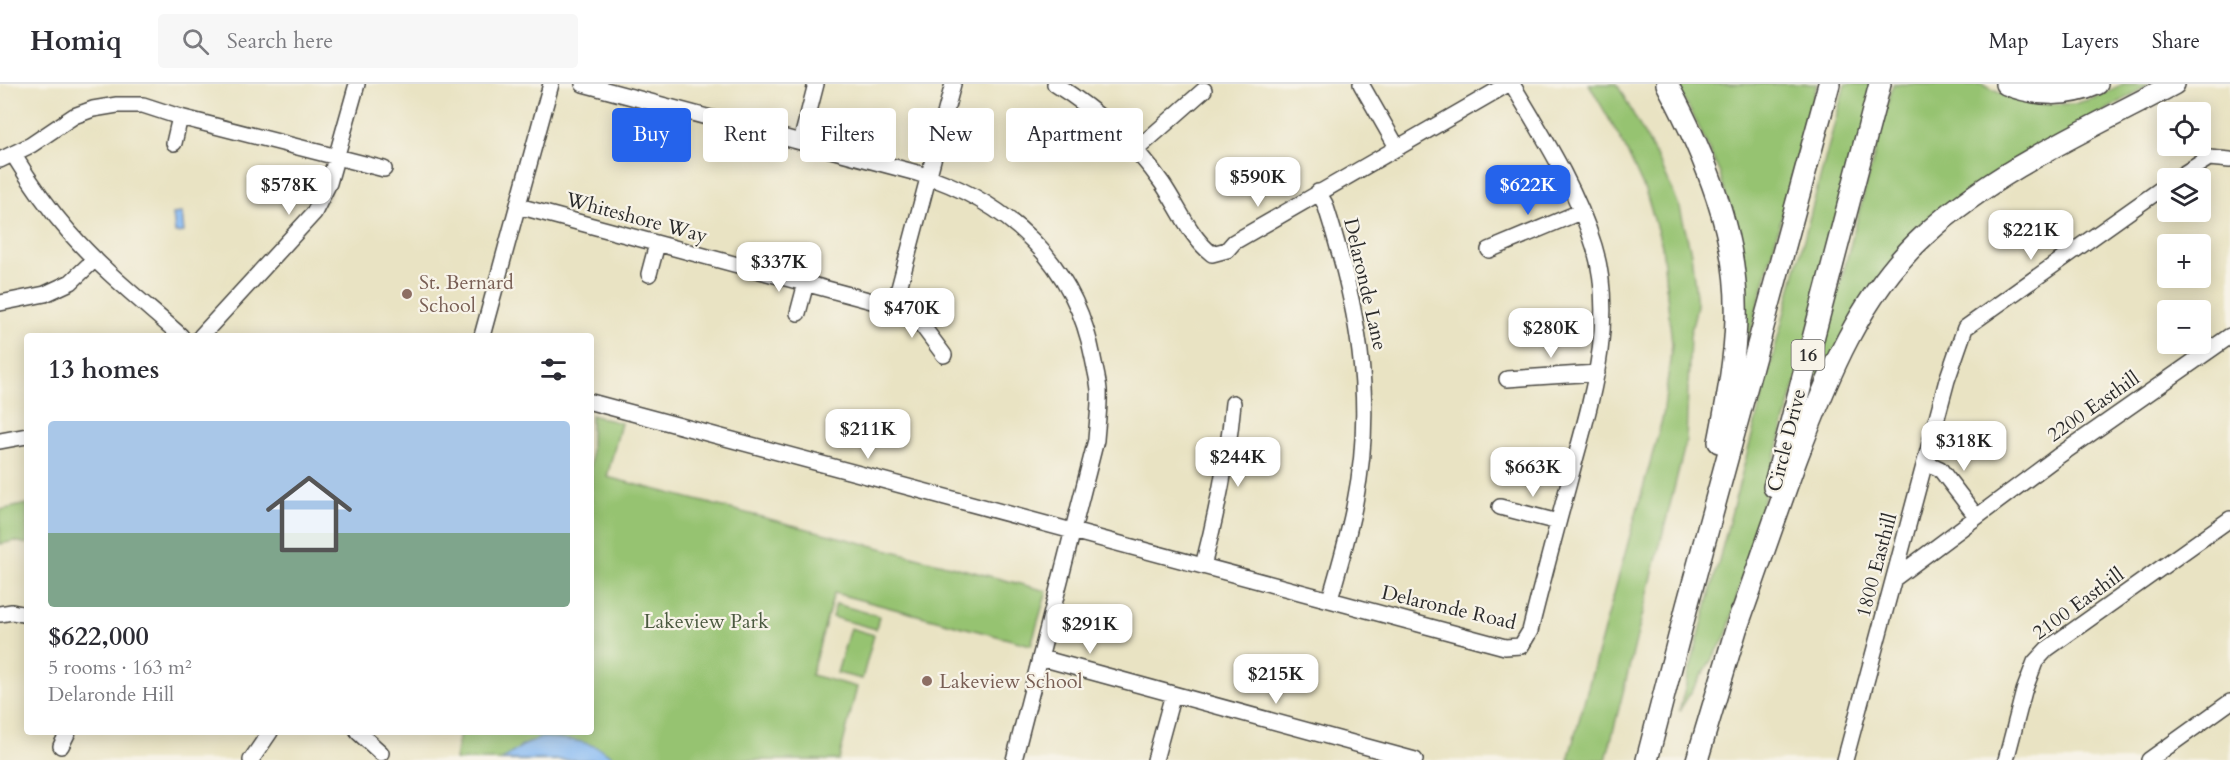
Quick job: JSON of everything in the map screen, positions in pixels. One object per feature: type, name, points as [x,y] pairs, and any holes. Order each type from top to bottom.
[{"type":"highway","points":[[1667,84],[1695,139],[1719,206],[1736,291],[1736,319],[1725,409],[1687,606]]},
{"type":"highway","points":[[1647,760],[1829,84]]},
{"type":"highway","name":"Circle Drive","points":[[1698,760],[1737,627],[1880,84]]},
{"type":"highway","points":[[2006,84],[2031,92],[2051,94],[2070,92],[2097,84]]},
{"type":"highway","points":[[1737,627],[1821,396],[1852,330],[1886,277],[1927,234],[1977,195],[2031,161],[2174,84]]},
{"type":"street","points":[[204,333],[315,213],[329,183],[357,84]]},
{"type":"street","points":[[483,333],[551,84]]},
{"type":"street","points":[[583,84],[800,142]]},
{"type":"street","points":[[810,108],[816,84]]},
{"type":"street","points":[[894,307],[953,84]]},
{"type":"street","points":[[1055,84],[1088,108]]},
{"type":"street","points":[[1361,84],[1397,147]]},
{"type":"street","points":[[1143,157],[1162,183],[1200,245],[1212,254],[1227,250],[1234,242],[1318,192],[1508,84]]},
{"type":"street","name":"Delaronde Road","points":[[594,403],[1505,646],[1521,646],[1530,631],[1597,372],[1602,337],[1601,292],[1594,247],[1568,179],[1512,84]]},
{"type":"street","points":[[1143,144],[1203,90]]},
{"type":"street","points":[[179,333],[95,259],[6,157],[74,117],[93,109],[117,105],[143,105],[180,117],[384,169]]},
{"type":"street","points":[[174,143],[180,117]]},
{"type":"street","points":[[2192,168],[2209,158],[2230,160]]},
{"type":"street","points":[[874,162],[929,177],[958,188],[1012,220],[1052,262],[1072,296],[1088,333],[1099,390],[1096,440],[1014,760]]},
{"type":"street","name":"Delaronde Lane","points":[[1318,192],[1325,204],[1349,286],[1359,334],[1365,388],[1363,447],[1356,501],[1330,600]]},
{"type":"street","name":"1800 Easthill","points":[[1845,760],[1947,380],[1965,328],[2157,192]]},
{"type":"street","name":"Whiteshore Way","points":[[518,206],[894,307],[918,320],[944,356]]},
{"type":"street","points":[[1489,250],[1580,212]]},
{"type":"street","points":[[648,274],[657,244]]},
{"type":"street","points":[[0,303],[45,294],[71,282],[95,259]]},
{"type":"street","points":[[798,313],[806,283]]},
{"type":"street","name":"2200 Easthill","points":[[1895,578],[1976,516],[2230,336]]},
{"type":"street","points":[[1507,379],[1597,372]]},
{"type":"street","points":[[1203,566],[1230,445],[1233,403]]},
{"type":"street","points":[[0,441],[24,437]]},
{"type":"street","points":[[1926,462],[1940,469],[1976,516]]},
{"type":"street","points":[[1500,507],[1558,522]]},
{"type":"street","name":"2100 Easthill","points":[[2006,760],[2024,691],[2035,662],[2047,650],[2230,519]]},
{"type":"street","points":[[0,614],[12,612],[24,614]]},
{"type":"street","points":[[1041,658],[1414,760]]},
{"type":"street","points":[[1155,760],[1173,694]]},
{"type":"street","points":[[2149,760],[2230,702]]},
{"type":"street","points":[[251,760],[268,735]]},
{"type":"street","points":[[361,735],[381,753]]},
{"type":"green space","points":[[1589,84],[1617,84],[1662,167],[1680,208],[1691,253],[1697,305],[1690,336],[1686,441],[1606,760],[1568,760],[1663,416],[1672,344],[1662,246],[1646,193],[1625,147]]},
{"type":"green space","points":[[1675,84],[1817,84],[1743,361],[1731,215],[1720,174],[1696,121]]},
{"type":"green space","points":[[1845,84],[1877,84],[1728,630],[1679,711]]},
{"type":"green space","points":[[1893,84],[1982,84],[2007,97],[2038,104],[2074,104],[2094,98],[2123,84],[2150,84],[1965,194],[1819,376],[1816,375]]},
{"type":"green space","name":"Lakeview Park","points":[[594,416],[621,423],[607,477],[1047,591],[1031,645],[834,593],[811,675],[857,687],[839,760],[455,760],[459,735],[594,735]]},
{"type":"green space","points":[[24,505],[24,543],[15,541],[0,544],[0,510]]},
{"type":"green space","points":[[836,604],[879,616],[876,629],[832,617]]},
{"type":"green space","points":[[850,628],[874,635],[862,679],[837,673]]},
{"type":"water","points":[[182,213],[184,232],[175,233],[173,214]]},
{"type":"water","points":[[541,738],[581,742],[599,748],[617,760],[502,760],[522,746]]},
{"type":"place","name":"St. Bernard School","points":[[407,294]]},
{"type":"place","name":"Lakeview School","points":[[927,681]]}]
